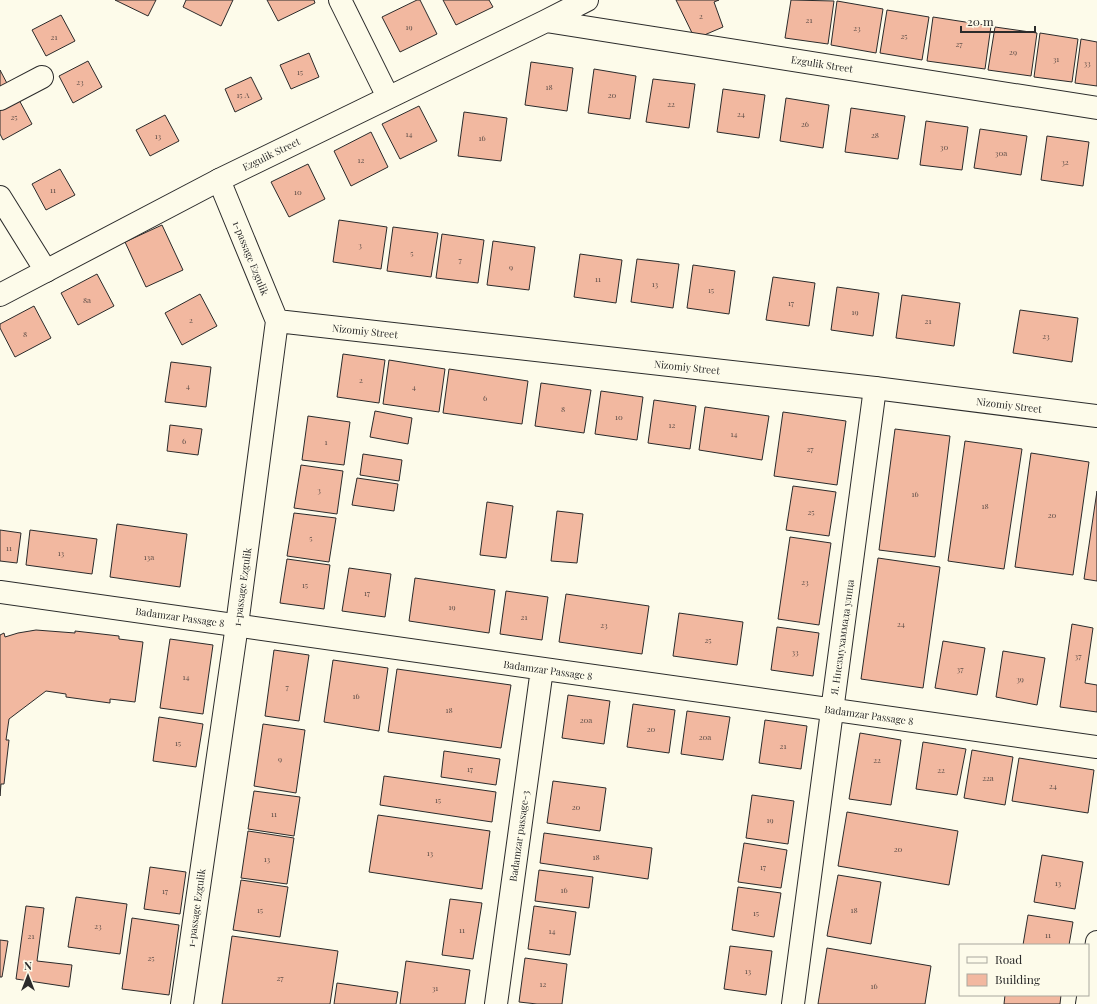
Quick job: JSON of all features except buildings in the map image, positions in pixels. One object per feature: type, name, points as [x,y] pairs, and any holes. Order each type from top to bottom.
[{"type":"street","points":[[340,0],[388,97]]},
{"type":"street","name":"Ezgulik Street","points":[[0,295],[219,180],[388,97],[546,22],[587,0]]},
{"type":"street","name":"Ezgulik Street","points":[[546,22],[1097,108]]},
{"type":"street","points":[[0,99],[42,77]]},
{"type":"street","name":"1-passage Ezgulik","points":[[182,1004],[237,626],[277,321],[219,180]]},
{"type":"street","points":[[0,197],[46,271]]},
{"type":"street","name":"Nizomiy Street","points":[[277,321],[875,388],[1097,416]]},
{"type":"street","name":"Я. Ниезмухаммада улица","points":[[793,1004],[875,388]]},
{"type":"street","name":"Badamzar Passage 8","points":[[0,592],[1097,747]]},
{"type":"street","name":"Badamzar passage-3","points":[[496,1004],[542,669]]},
{"type":"street","points":[[1089,992],[1097,942]]}]
